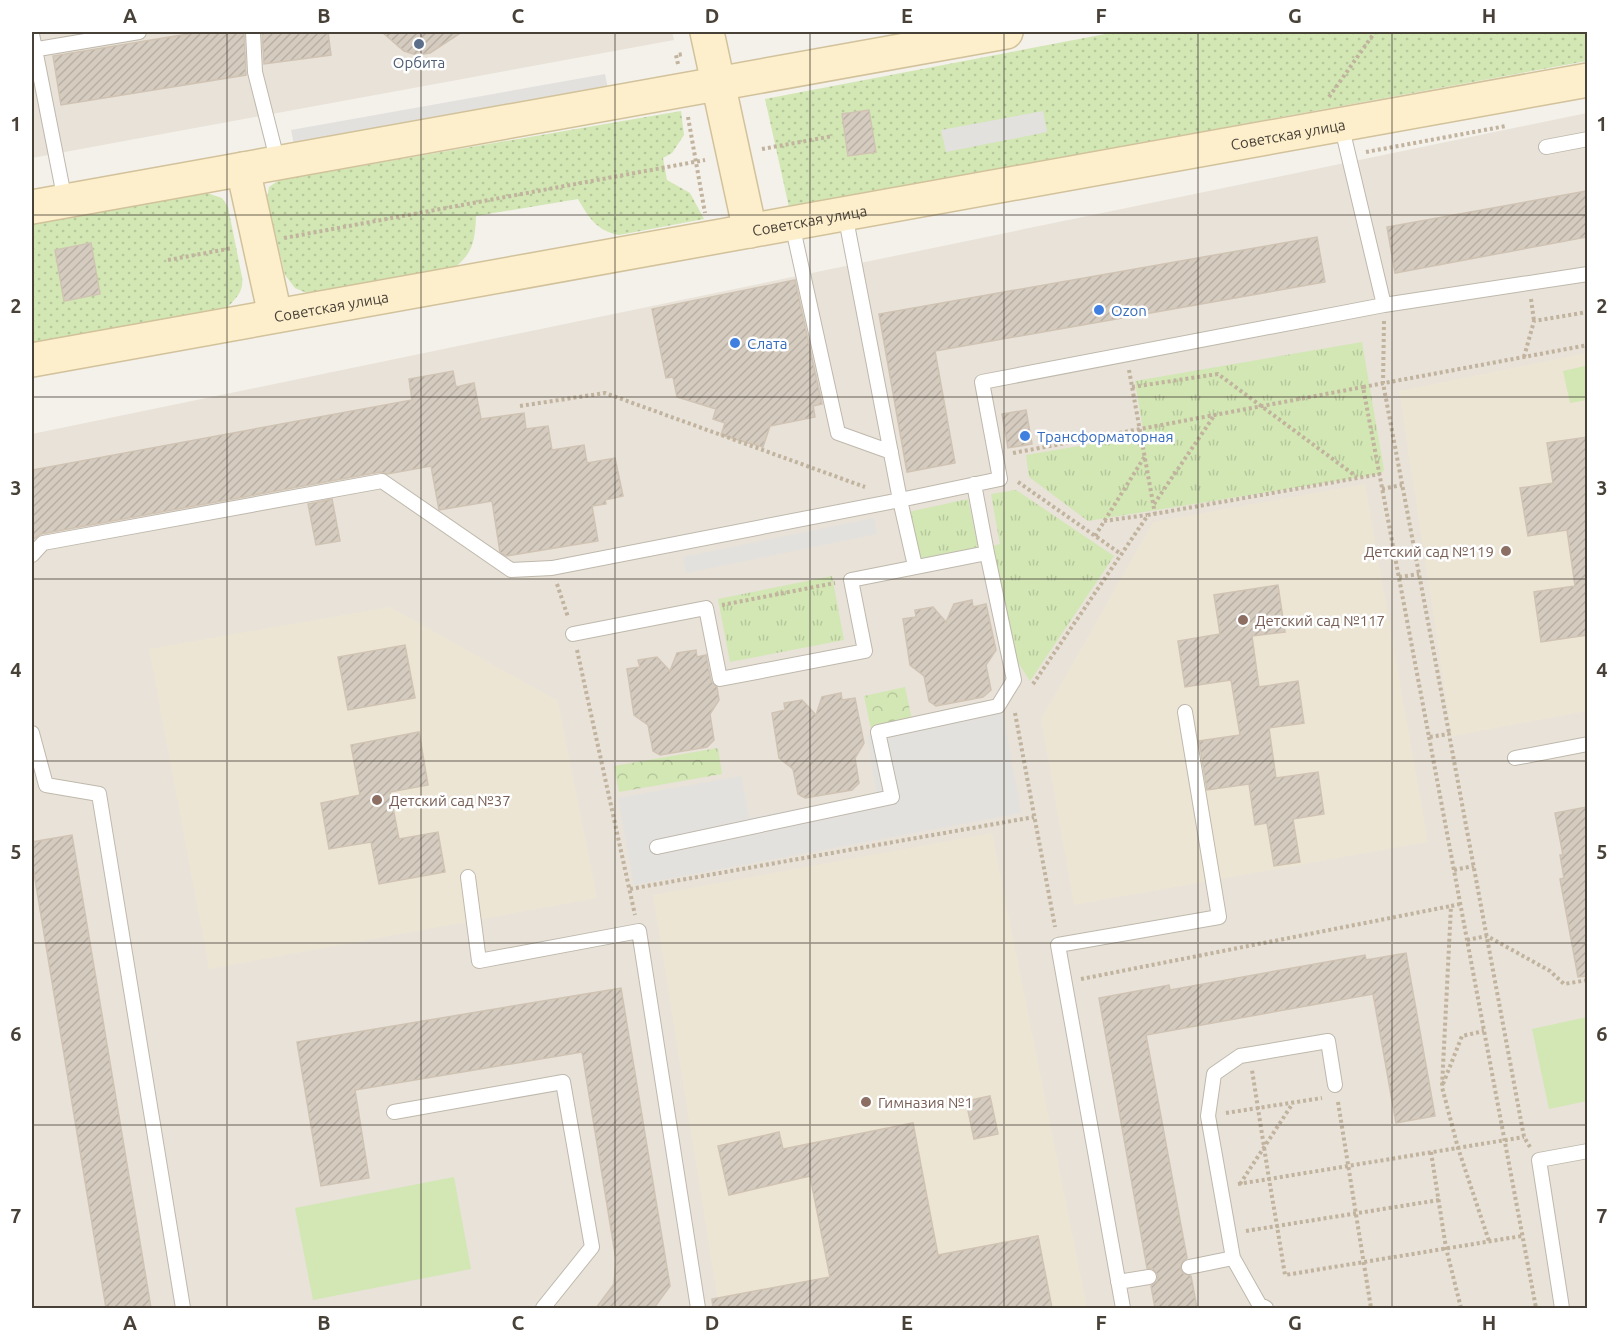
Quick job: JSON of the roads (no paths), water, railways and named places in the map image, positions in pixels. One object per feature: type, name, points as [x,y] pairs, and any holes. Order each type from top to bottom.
[{"type":"street","points":[[708,32],[750,231]]},
{"type":"street","points":[[32,207],[1006,32]]},
{"type":"street","name":"Советская улица","points":[[32,360],[792,224],[1332,115],[1587,80]]},
{"type":"street","points":[[243,169],[275,315]]},
{"type":"lane","points":[[33,50],[139,32]]},
{"type":"lane","points":[[253,32],[255,72],[278,163]]},
{"type":"lane","points":[[32,34],[33,50],[65,201]]},
{"type":"lane","points":[[1332,115],[1350,155],[1384,305]]},
{"type":"lane","points":[[1546,147],[1587,139]]},
{"type":"lane","points":[[845,214],[900,500],[915,566]]},
{"type":"lane","points":[[792,224],[838,433],[891,452]]},
{"type":"lane","points":[[32,555],[43,543],[382,481],[511,570],[552,568],[1000,479],[982,382],[1384,305],[1587,274]]},
{"type":"lane","points":[[657,847],[892,797],[878,732],[998,706],[1014,680],[974,484]]},
{"type":"lane","points":[[573,634],[706,608],[720,679],[843,656],[865,651],[851,580],[987,553]]},
{"type":"lane","points":[[1123,1308],[1058,945],[1219,917],[1185,712]]},
{"type":"lane","points":[[32,733],[46,786],[99,794],[183,1308]]},
{"type":"lane","points":[[1515,758],[1587,744]]},
{"type":"lane","points":[[468,877],[479,961],[639,931],[698,1308]]},
{"type":"lane","points":[[1266,1308],[1259,1304],[1233,1258],[1208,1116],[1214,1074],[1240,1056],[1328,1041],[1336,1090]]},
{"type":"lane","points":[[394,1112],[563,1082],[592,1247],[543,1308]]},
{"type":"lane","points":[[1562,1308],[1539,1160],[1587,1151]]},
{"type":"lane","points":[[1189,1268],[1233,1258]]},
{"type":"lane","points":[[1118,1282],[1149,1277]]},
{"type":"place","name":"Орбита","points":[[419,44]]},
{"type":"place","name":"Ozon","points":[[1099,310]]},
{"type":"place","name":"Слата","points":[[735,343]]},
{"type":"place","name":"Трансформаторная","points":[[1025,436]]},
{"type":"place","name":"Детский сад №119","points":[[1506,551]]},
{"type":"place","name":"Детский сад №117","points":[[1243,620]]},
{"type":"place","name":"Детский сад №37","points":[[377,800]]},
{"type":"place","name":"Гимназия №1","points":[[866,1102]]}]
